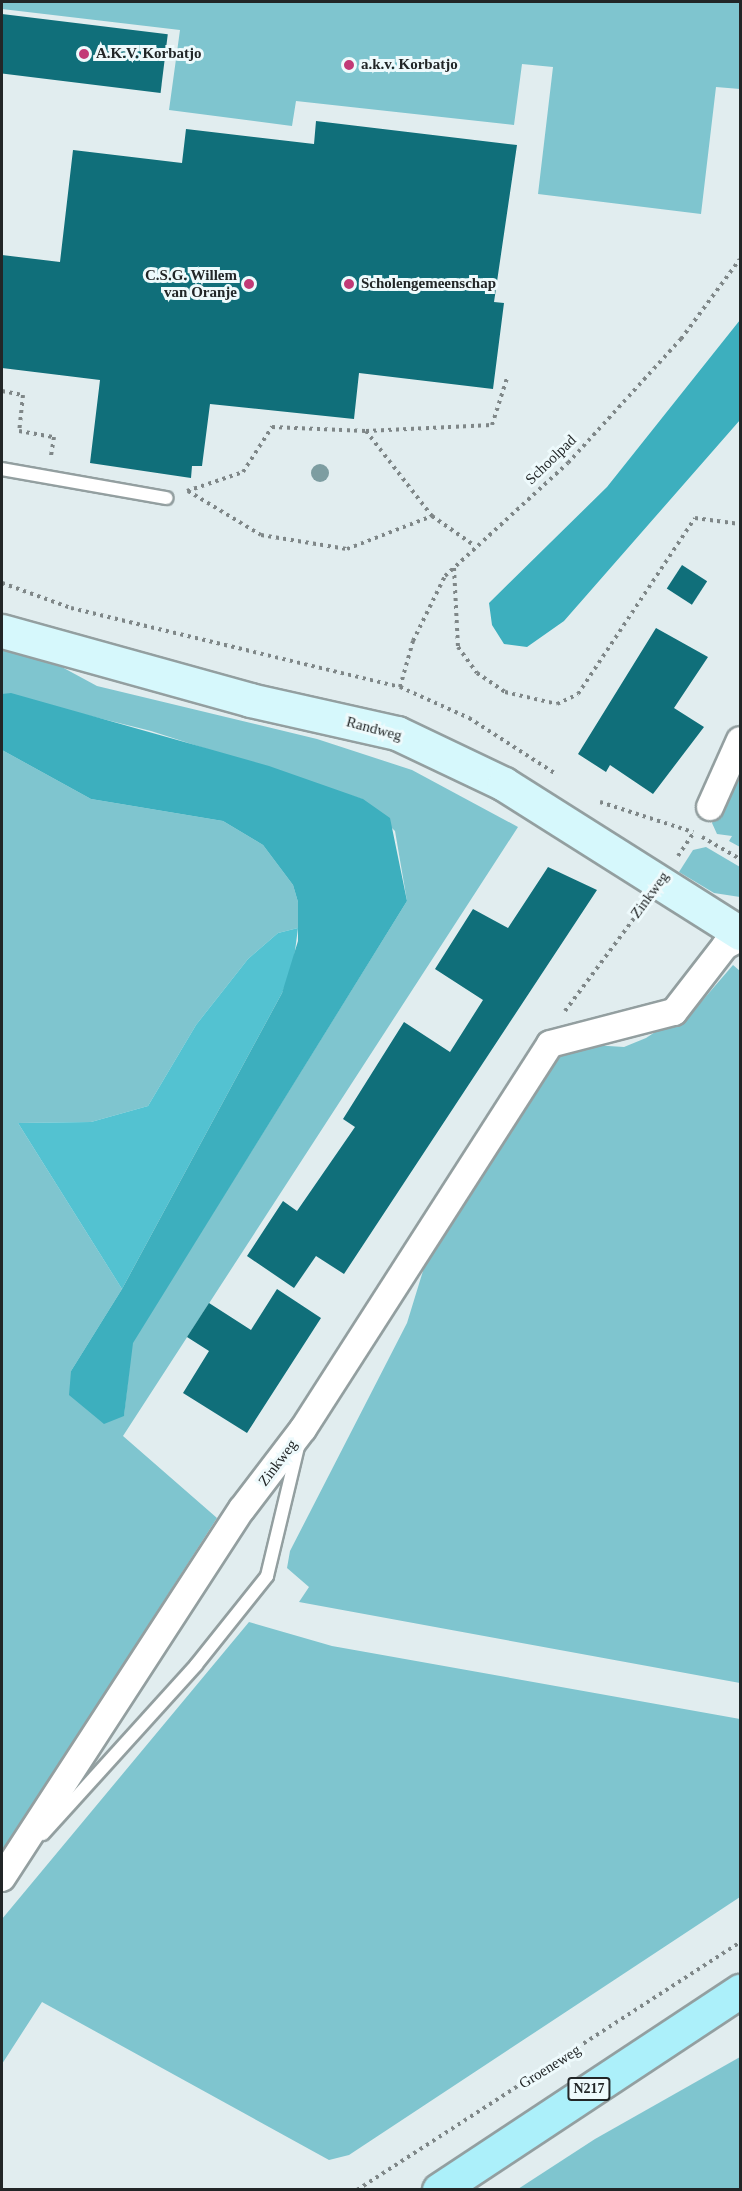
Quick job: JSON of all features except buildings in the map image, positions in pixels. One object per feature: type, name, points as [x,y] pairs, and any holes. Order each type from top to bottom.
[{"type":"main road","name":"N217","points":[[439,2190],[741,1991]]},
{"type":"street","name":"Randweg","points":[[2,631],[250,700],[397,733],[504,784],[661,882],[741,936]]},
{"type":"street","points":[[710,807],[740,740]]},
{"type":"street","points":[[550,1044],[674,1012],[725,946],[741,936]]},
{"type":"street","name":"Zinkweg","points":[[2,1879],[242,1509],[303,1429],[550,1044]]},
{"type":"lane","points":[[2,470],[48,481],[166,498]]},
{"type":"lane","points":[[2,1879],[196,1665],[267,1576],[303,1429]]},
{"type":"path","name":"Schoolpad","points":[[400,687],[413,640],[454,567],[568,463],[638,387],[741,259]]},
{"type":"path","points":[[166,498],[243,472],[272,427],[366,431],[492,425],[507,378]]},
{"type":"path","points":[[2,391],[23,394],[19,431],[54,437],[48,481]]},
{"type":"path","points":[[366,431],[432,516],[475,546]]},
{"type":"path","points":[[188,491],[261,535],[347,549],[432,516]]},
{"type":"path","points":[[454,567],[458,647],[477,673],[505,692],[557,704],[578,694],[695,518],[741,524]]},
{"type":"path","name":"Zinkweg","points":[[550,1044],[570,1001],[661,882],[710,807]]},
{"type":"path","name":"Groeneweg","points":[[357,2190],[741,1942]]},
{"type":"shaded area","name":"a.k.v. Korbatjo","points":[[2,2],[740,2],[740,89],[716,87],[701,214],[538,194],[553,67],[522,64],[514,125],[296,101],[292,126],[169,110],[180,30],[2,9]]},
{"type":"shaded area","points":[[740,320],[740,420],[564,621],[527,647],[504,644],[492,625],[489,603],[607,487]]},
{"type":"shaded area","points":[[2,643],[47,659],[97,686],[317,739],[412,770],[518,827],[123,1436],[217,1518],[2,1853],[2,750],[91,799],[223,821],[263,845],[293,885],[298,902],[298,928],[278,933],[248,959],[196,1025],[148,1106],[91,1122],[18,1123],[122,1289],[71,1371],[124,1415],[132,1343],[407,901],[395,831],[362,799],[151,731],[2,694]]},
{"type":"shaded area","points":[[11,693],[269,766],[363,799],[390,818],[407,901],[133,1343],[124,1416],[104,1424],[69,1395],[71,1371],[122,1289],[282,993],[298,941],[298,902],[293,885],[263,845],[223,821],[91,799],[2,750],[2,694]]},
{"type":"shaded area","points":[[740,763],[740,847],[729,841],[732,836],[717,834],[712,823]]},
{"type":"shaded area","points":[[706,847],[740,867],[740,897],[714,893],[679,872],[693,850]]},
{"type":"shaded area","points":[[298,928],[293,966],[282,993],[122,1289],[18,1123],[91,1122],[148,1106],[196,1025],[248,959],[278,933]]},
{"type":"shaded area","points":[[733,965],[740,971],[740,1683],[299,1602],[309,1587],[287,1568],[290,1551],[407,1323],[430,1248],[561,1043],[624,1047],[646,1038],[702,1001]]},
{"type":"shaded area","points":[[249,1622],[332,1646],[740,1719],[740,1897],[349,2155],[329,2160],[42,2002],[2,2064],[2,1919]]},
{"type":"shaded area","points":[[740,2057],[740,2189],[518,2189],[595,2139]]},
{"type":"place","name":"A.K.V. Korbatjo","points":[[84,54]]},
{"type":"place","name":"a.k.v. Korbatjo","points":[[349,65]]},
{"type":"place","name":"C.S.G. Willem van Oranje","points":[[249,284]]},
{"type":"place","name":"Scholengemeenschap","points":[[349,284]]}]
